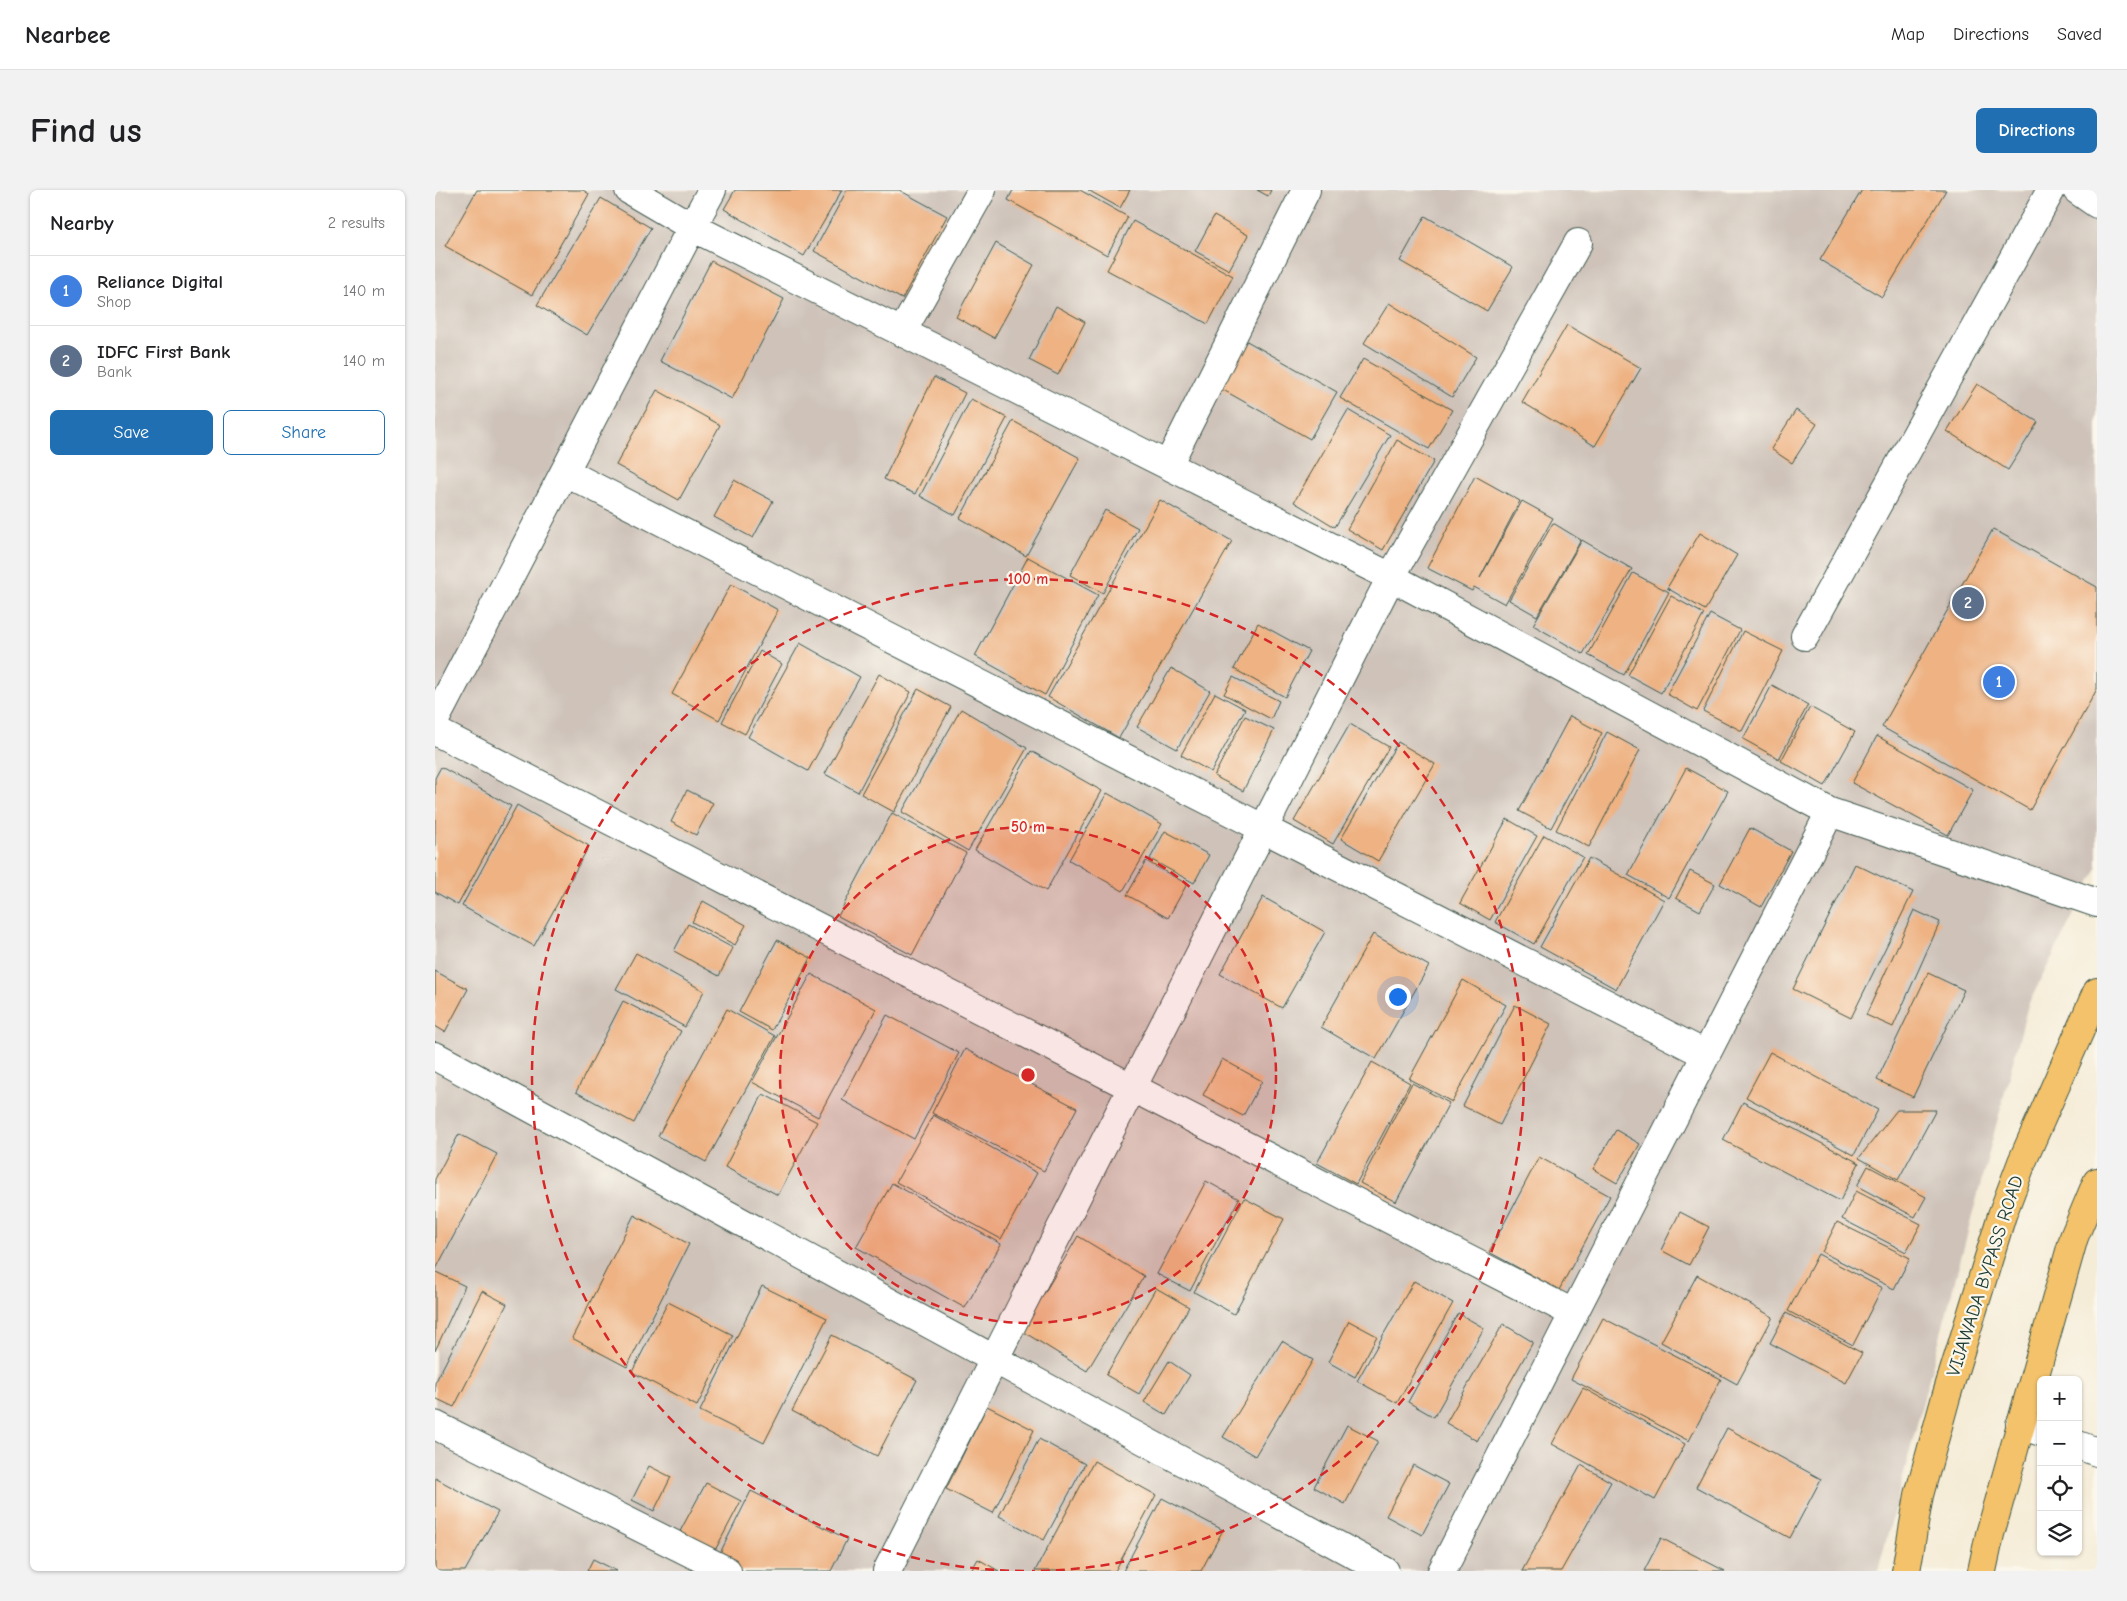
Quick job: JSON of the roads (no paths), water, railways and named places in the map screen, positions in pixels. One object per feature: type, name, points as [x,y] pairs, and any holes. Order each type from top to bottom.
[{"type":"main road","name":"VIJAWADA BYPASS ROAD","points":[[1905,1571],[1922,1486],[1946,1397],[2002,1215],[2022,1162],[2097,992]]},
{"type":"main road","points":[[1982,1571],[1990,1534],[2031,1429],[2074,1237],[2097,1182]]},
{"type":"street","points":[[629,190],[692,227],[1391,577],[1830,812],[2097,904]]},
{"type":"street","points":[[435,720],[712,190]]},
{"type":"street","points":[[902,332],[983,190]]},
{"type":"street","points":[[1168,465],[1306,190]]},
{"type":"street","points":[[1805,636],[2051,190]]},
{"type":"street","points":[[2077,190],[2097,204]]},
{"type":"street","points":[[887,1571],[1391,577],[1578,243]]},
{"type":"street","points":[[565,472],[1705,1054]]},
{"type":"street","points":[[435,731],[1573,1313]]},
{"type":"street","points":[[1442,1571],[1830,812]]},
{"type":"street","points":[[435,1056],[1385,1571]]},
{"type":"street","points":[[435,1425],[727,1571]]},
{"type":"street","points":[[2082,1446],[2097,1452]]},
{"type":"place","name":"IDFC First Bank","points":[[1968,603]]},
{"type":"place","name":"Reliance Digital","points":[[1999,682]]}]
